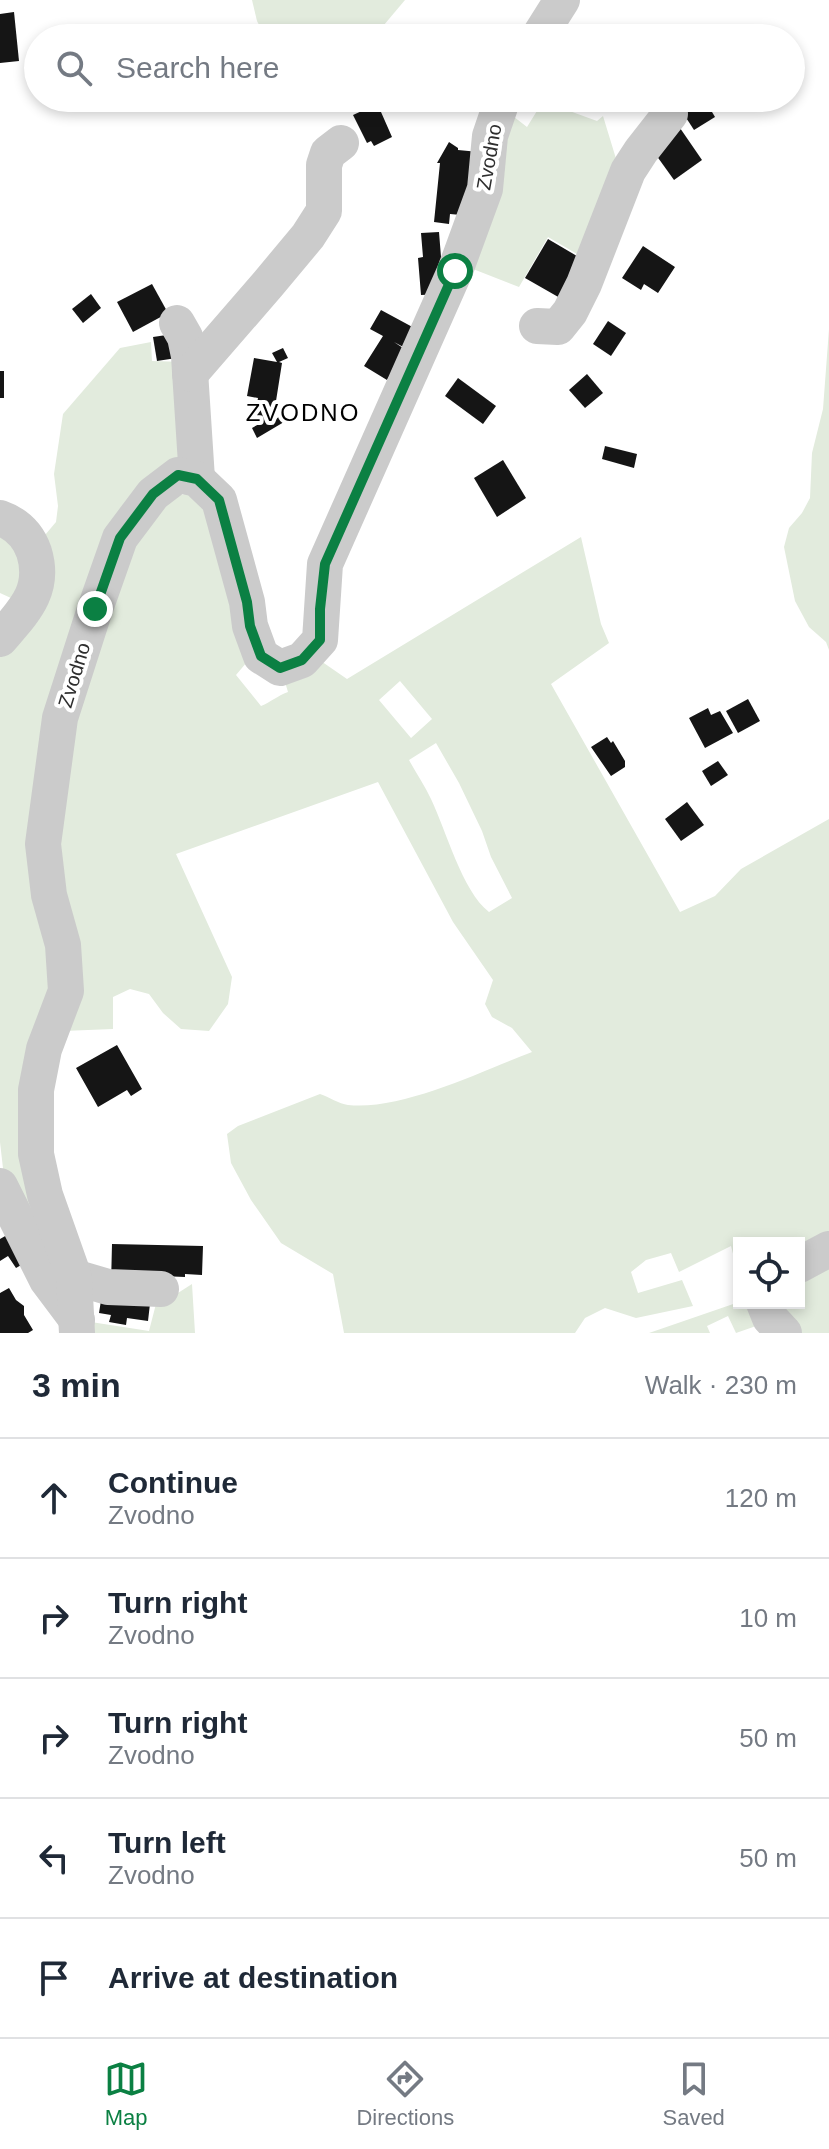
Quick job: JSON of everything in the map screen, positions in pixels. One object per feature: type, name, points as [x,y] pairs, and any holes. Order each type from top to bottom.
[{"type":"street","points":[[547,24],[562,0]]},
{"type":"street","name":"Zvodno","points":[[77,1327],[74,1277],[45,1195],[36,1154],[36,1090],[44,1049],[66,991],[63,945],[49,895],[43,844],[60,718],[95,609],[120,538],[153,494],[178,475],[197,479],[219,500],[247,602],[250,626],[261,656],[280,668],[302,660],[320,640],[325,564],[455,271],[485,189],[490,136],[498,112]]},
{"type":"street","points":[[537,326],[558,327],[570,312],[628,171],[670,114]]},
{"type":"street","points":[[190,374],[288,260],[324,211],[324,165],[328,153],[341,143]]},
{"type":"street","points":[[177,323],[185,337],[190,374],[197,479]]},
{"type":"street","points":[[0,518],[20,528],[31,544],[38,566],[38,581],[31,599],[7,619]]},
{"type":"street","name":"Zvodno","points":[[0,1186],[47,1280],[77,1327]]},
{"type":"street","points":[[805,1262],[829,1249]]},
{"type":"street","points":[[74,1277],[108,1287],[161,1289]]},
{"type":"street","points":[[766,1309],[770,1318],[784,1333]]},
{"type":"shaded area","points":[[252,0],[405,0],[385,24],[259,24]]},
{"type":"shaded area","points":[[503,112],[527,127],[536,112],[572,112],[597,121],[603,116],[621,175],[589,261],[548,237],[519,287],[473,269]]},
{"type":"shaded area","points":[[829,329],[829,650],[826,642],[809,627],[795,601],[784,547],[789,528],[810,498],[812,453],[823,409]]},
{"type":"shaded area","points":[[151,342],[152,361],[187,362],[180,456],[137,500],[54,719],[60,983],[35,1067],[61,1244],[4,1177],[0,1142],[0,649],[40,541],[56,522],[58,506],[54,474],[63,414],[120,348]]},
{"type":"shaded area","points":[[204,492],[252,656],[236,675],[261,706],[288,692],[285,682],[318,659],[347,679],[581,537],[601,624],[609,643],[551,684],[680,912],[715,896],[741,869],[829,819],[829,1242],[805,1254],[805,1237],[733,1237],[733,1254],[731,1246],[679,1272],[671,1253],[646,1260],[631,1272],[638,1293],[682,1280],[693,1306],[636,1318],[605,1308],[585,1318],[575,1333],[344,1333],[333,1274],[281,1243],[251,1200],[231,1163],[227,1134],[238,1126],[320,1094],[348,1105],[392,1102],[441,1088],[532,1052],[512,1028],[492,1017],[485,1004],[493,980],[453,922],[378,782],[176,854],[232,977],[228,1004],[209,1031],[181,1029],[163,1013],[149,994],[130,989],[113,997],[113,1029],[63,1031],[56,800],[110,590],[160,497]],"holes":[[[400,681],[432,719],[411,738],[379,700]],[[436,743],[459,783],[512,898],[489,912],[479,902],[463,875],[431,799],[409,760]]]},
{"type":"shaded area","points":[[0,526],[24,543],[24,604],[0,593]]},
{"type":"shaded area","points":[[829,1255],[829,1333],[790,1333],[777,1309],[805,1309],[805,1266]]},
{"type":"shaded area","points":[[192,1284],[195,1333],[89,1333],[91,1322],[149,1331],[157,1300],[167,1300]]},
{"type":"shaded area","points":[[733,1304],[733,1309],[758,1309],[759,1325],[736,1333],[728,1316],[707,1326],[710,1333],[649,1333]]},
{"type":"building","points":[[14,12],[19,61],[0,63],[0,14]]},
{"type":"building","points":[[381,112],[392,137],[374,146],[371,141],[367,143],[353,115]]},
{"type":"building","points":[[712,112],[715,117],[694,130],[683,113]]},
{"type":"building","points":[[680,128],[702,160],[674,180],[651,148]]},
{"type":"building","points":[[449,142],[458,150],[479,152],[472,216],[450,214],[449,224],[434,222],[440,163],[437,163]]},
{"type":"building","points":[[439,232],[444,294],[421,295],[418,258],[423,257],[421,233]]},
{"type":"building","points":[[548,239],[582,259],[560,298],[525,278]]},
{"type":"building","points":[[643,246],[675,267],[658,293],[644,284],[641,290],[622,278]]},
{"type":"building","points":[[152,284],[168,313],[133,332],[117,302]]},
{"type":"building","points":[[91,294],[101,308],[83,323],[72,309]]},
{"type":"building","points":[[381,310],[418,330],[407,349],[394,342],[406,350],[387,380],[364,366],[383,336],[370,329]]},
{"type":"building","points":[[608,321],[626,333],[611,356],[593,344]]},
{"type":"building","points":[[180,333],[183,357],[157,361],[153,337]]},
{"type":"building","points":[[283,348],[288,358],[279,362],[282,363],[276,401],[280,402],[279,412],[273,412],[272,422],[280,416],[284,422],[257,438],[252,428],[259,424],[253,423],[258,398],[247,396],[254,358],[277,362],[272,353]]},
{"type":"building","points":[[0,371],[4,371],[4,398],[0,398]]},
{"type":"building","points":[[587,374],[603,393],[585,408],[569,390]]},
{"type":"building","points":[[458,378],[496,406],[483,424],[445,396]]},
{"type":"building","points":[[605,446],[637,454],[634,468],[602,459]]},
{"type":"building","points":[[503,460],[526,498],[497,517],[474,478]]},
{"type":"building","points":[[748,699],[760,721],[738,733],[726,711]]},
{"type":"building","points":[[708,708],[711,715],[720,711],[733,733],[705,748],[689,718]]},
{"type":"building","points":[[607,737],[625,761],[625,767],[611,776],[591,747]]},
{"type":"building","points":[[718,761],[728,775],[711,786],[702,771]]},
{"type":"building","points":[[687,802],[704,825],[681,841],[665,819]]},
{"type":"building","points":[[117,1045],[142,1089],[131,1096],[127,1090],[98,1107],[76,1068]]},
{"type":"building","points":[[14,1231],[30,1260],[16,1268],[8,1256],[0,1261],[0,1239]]},
{"type":"building","points":[[112,1244],[203,1246],[202,1275],[161,1276],[111,1285]]},
{"type":"building","points":[[9,1288],[24,1306],[24,1315],[33,1330],[28,1333],[0,1333],[0,1293]]},
{"type":"building","points":[[103,1288],[151,1295],[148,1321],[127,1318],[126,1325],[109,1322],[111,1315],[99,1313]]},
{"type":"district","name":"ZVODNO","points":[[303,412]]},
{"type":"route","points":[[95,609],[120,538],[153,494],[178,475],[197,479],[219,500],[247,602],[250,626],[261,656],[280,668],[302,660],[320,640],[325,564],[455,271]]}]
